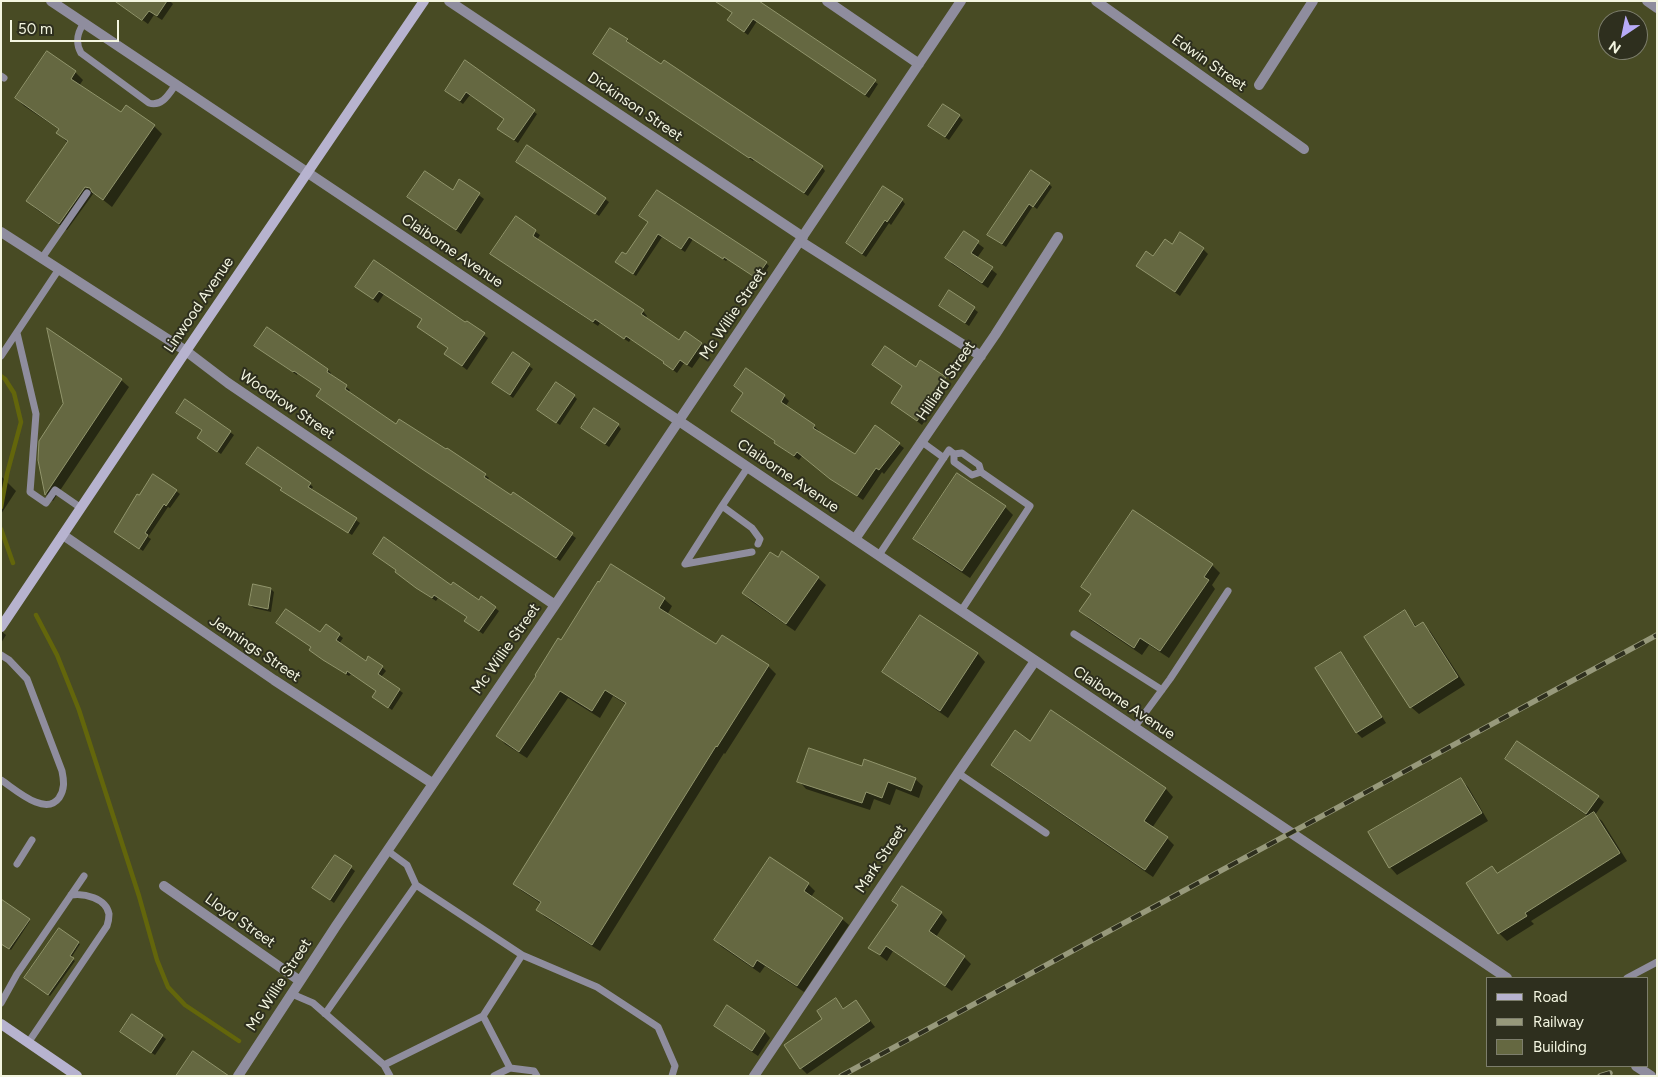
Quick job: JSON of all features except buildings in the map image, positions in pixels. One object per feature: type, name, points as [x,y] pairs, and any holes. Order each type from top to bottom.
[{"type":"main road","name":"Linwood Avenue","points":[[2,625],[424,1]]},
{"type":"main road","points":[[1,1024],[77,1076]]},
{"type":"street","name":"Claiborne Avenue","points":[[51,1],[1506,977]]},
{"type":"street","name":"Dickinson Street","points":[[450,1],[802,239],[981,356]]},
{"type":"street","points":[[827,1],[919,64]]},
{"type":"street","name":"Mc Willie Street","points":[[238,1076],[432,783],[555,605],[961,1]]},
{"type":"street","name":"Edwin Street","points":[[1096,1],[1304,149]]},
{"type":"street","points":[[1259,85],[1313,1]]},
{"type":"street","points":[[1646,1],[1657,8]]},
{"type":"street","name":"Woodrow Street","points":[[1,232],[186,351],[268,410],[555,605]]},
{"type":"street","name":"Hilliard Street","points":[[855,539],[981,356],[1058,237]]},
{"type":"street","name":"Jennings Street","points":[[63,535],[274,680],[432,783]]},
{"type":"street","name":"Mark Street","points":[[754,1076],[1035,661]]},
{"type":"street","name":"Lloyd Street","points":[[164,886],[300,981]]},
{"type":"street","points":[[1638,1067],[1651,1076]]},
{"type":"lane","points":[[84,23],[77,36],[80,53],[148,103],[160,103],[176,84]]},
{"type":"lane","points":[[42,258],[87,193]]},
{"type":"lane","points":[[2,354],[59,269]]},
{"type":"lane","points":[[16,333],[36,414],[30,492],[46,503],[55,490],[81,508]]},
{"type":"lane","points":[[922,442],[944,458]]},
{"type":"lane","points":[[879,555],[950,450],[954,454],[954,462],[972,475],[981,472]]},
{"type":"lane","points":[[954,454],[962,453],[979,465],[981,472],[1030,506],[961,611]]},
{"type":"lane","points":[[748,467],[685,564],[752,552]]},
{"type":"lane","points":[[722,506],[752,528],[760,539],[758,544]]},
{"type":"lane","points":[[1134,728],[1162,690],[1228,591]]},
{"type":"lane","points":[[1074,634],[1162,690]]},
{"type":"lane","points":[[1,655],[9,660],[27,679],[62,771],[64,782],[59,798],[54,803],[47,805],[39,804],[1,780]]},
{"type":"lane","points":[[958,773],[1046,834]]},
{"type":"lane","points":[[17,864],[32,840]]},
{"type":"lane","points":[[388,851],[407,865],[416,885],[522,955],[597,987],[658,1027],[675,1066],[672,1076]]},
{"type":"lane","points":[[1,1002],[17,974],[84,876]]},
{"type":"lane","points":[[325,1014],[416,885]]},
{"type":"lane","points":[[28,1042],[107,926],[109,913],[102,903],[89,896],[71,895]]},
{"type":"lane","points":[[384,1065],[483,1016],[522,955]]},
{"type":"lane","points":[[1629,977],[1657,962]]},
{"type":"lane","points":[[292,994],[313,1003],[384,1065],[390,1076]]},
{"type":"lane","points":[[483,1016],[510,1068]]},
{"type":"lane","points":[[494,1076],[510,1068],[534,1070],[537,1076]]},
{"type":"waterway","points":[[1,376],[14,393],[21,422],[7,474],[1,507]]},
{"type":"waterway","points":[[1,529],[13,563]]},
{"type":"waterway","points":[[36,615],[57,655],[79,710],[139,896],[157,960],[168,987],[185,1005],[239,1041]]},
{"type":"railway","points":[[841,1076],[1657,635]]},
{"type":"railway","points":[[1600,1076],[1610,1073]]}]
